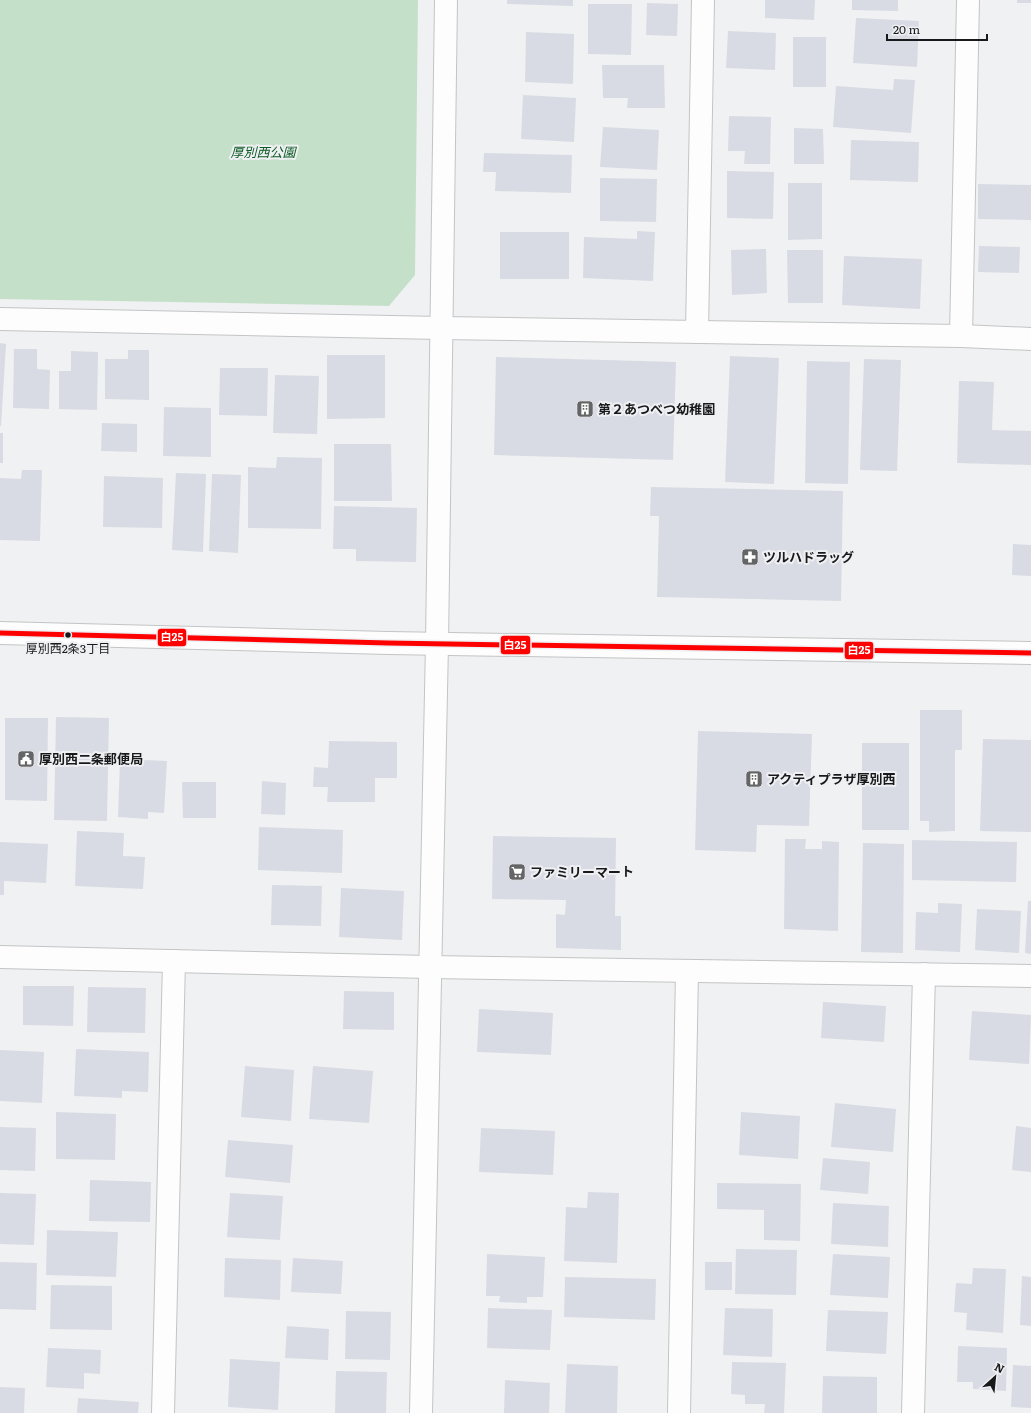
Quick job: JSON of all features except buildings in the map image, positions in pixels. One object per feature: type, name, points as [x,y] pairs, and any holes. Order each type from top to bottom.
[{"type":"street","points":[[421,1413],[437,644],[446,0]]},
{"type":"street","points":[[698,332],[703,0]]},
{"type":"street","points":[[961,336],[968,0]]},
{"type":"street","points":[[0,319],[961,336],[1031,339]]},
{"type":"street","points":[[0,633],[437,644],[1031,653]]},
{"type":"street","points":[[0,957],[430,967],[1031,976]]},
{"type":"street","points":[[163,1413],[174,961]]},
{"type":"street","points":[[679,1413],[687,971]]},
{"type":"street","points":[[913,1413],[924,974]]},
{"type":"green space","name":"厚別西公園","points":[[0,0],[418,0],[415,275],[389,306],[0,299]]},
{"type":"transit line","name":"白25","points":[[0,633],[388,643],[1031,653]]},
{"type":"place","name":"第２あつべつ幼稚園","points":[[585,409]]},
{"type":"place","name":"ツルハドラッグ","points":[[750,557]]},
{"type":"place","name":"厚別西2条3丁目","points":[[68,635]]},
{"type":"place","name":"厚別西二条郵便局","points":[[26,759]]},
{"type":"place","name":"アクティプラザ厚別西","points":[[754,779]]},
{"type":"place","name":"ファミリーマート","points":[[517,872]]}]
